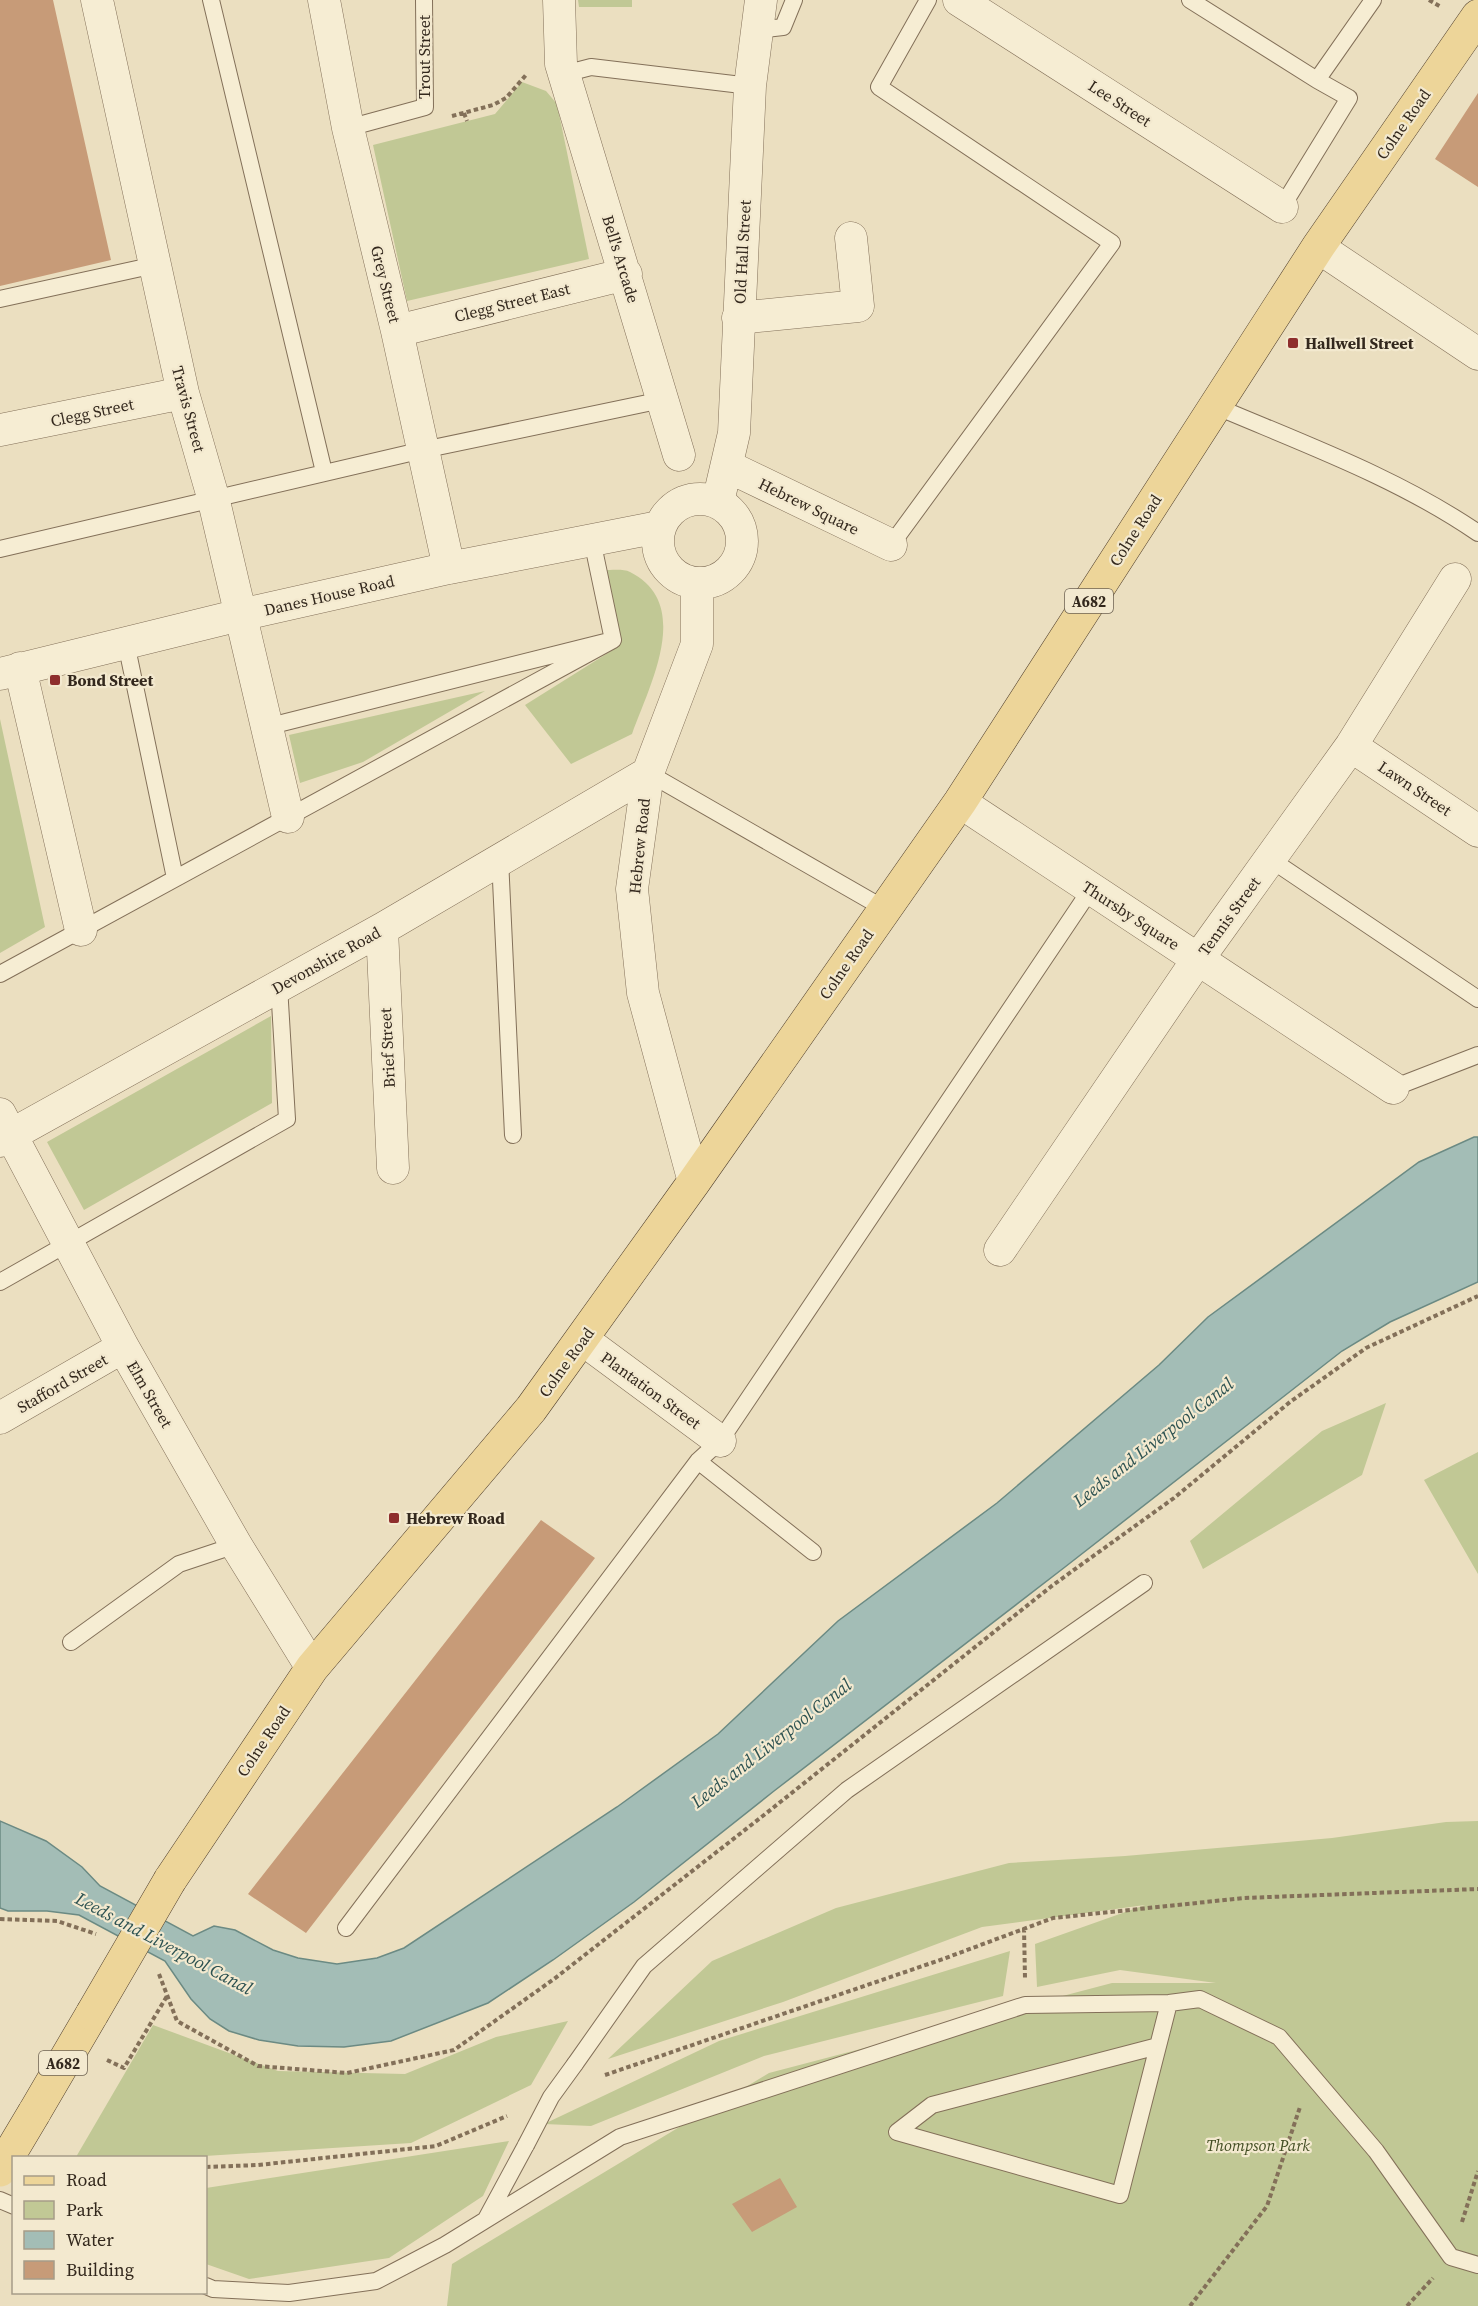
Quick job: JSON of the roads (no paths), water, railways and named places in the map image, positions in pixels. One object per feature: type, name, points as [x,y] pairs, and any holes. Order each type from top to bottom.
[{"type":"main road","name":"Colne Road","points":[[0,2170],[170,1880],[312,1668],[531,1409],[694,1182],[960,802],[1318,247],[1476,24]]},
{"type":"street","name":"Travis Street","points":[[97,0],[183,393],[213,497],[288,817]]},
{"type":"street","name":"Grey Street","points":[[324,0],[348,128],[397,331],[449,568]]},
{"type":"street","name":"Bell's Arcade","points":[[559,0],[562,69],[679,455]]},
{"type":"street","name":"Old Hall Street","points":[[718,502],[734,433],[750,86],[761,0]]},
{"type":"street","name":"Lee Street","points":[[959,0],[1282,207]]},
{"type":"street","points":[[738,318],[858,306],[851,238]]},
{"type":"street","points":[[1318,247],[1478,354]]},
{"type":"street","name":"Clegg Street East","points":[[397,331],[626,274]]},
{"type":"street","name":"Clegg Street","points":[[0,430],[183,393]]},
{"type":"street","name":"Hebrew Square","points":[[727,466],[891,545]]},
{"type":"street","points":[[698,498],[718,502],[733,515],[739,526],[742,540],[739,557],[728,572],[712,581],[697,583],[680,578],[666,567],[657,546],[659,526],[668,512],[678,504],[698,498]]},
{"type":"street","name":"Danes House Road","points":[[10,671],[240,615],[449,568],[659,526]]},
{"type":"street","name":"Tennis Street","points":[[1000,1250],[1198,959],[1352,746],[1455,579]]},
{"type":"street","name":"Hebrew Road","points":[[694,1182],[643,993],[632,889],[648,773],[697,644],[697,583]]},
{"type":"street","points":[[10,671],[81,930]]},
{"type":"street","name":"Lawn Street","points":[[1352,746],[1478,831]]},
{"type":"street","name":"Devonshire Road","points":[[4,1130],[279,986],[648,773]]},
{"type":"street","name":"Thursby Square","points":[[960,802],[1393,1088]]},
{"type":"street","name":"Brief Street","points":[[382,928],[393,1168]]},
{"type":"street","name":"Elm Street","points":[[4,1130],[68,1242],[123,1347],[236,1545],[312,1668]]},
{"type":"street","name":"Plantation Street","points":[[582,1339],[709,1451]]},
{"type":"street","name":"Stafford Street","points":[[0,1418],[123,1347]]},
{"type":"lane","points":[[211,0],[324,472]]},
{"type":"lane","name":"Trout Street","points":[[348,128],[425,107],[424,0]]},
{"type":"lane","points":[[756,30],[783,27],[794,0]]},
{"type":"lane","points":[[891,545],[1112,243],[879,87],[928,0]]},
{"type":"lane","points":[[1191,0],[1349,98],[1282,207]]},
{"type":"lane","points":[[1317,80],[1373,0]]},
{"type":"lane","points":[[562,69],[591,67],[750,86]]},
{"type":"lane","points":[[0,299],[155,265]]},
{"type":"lane","points":[[0,549],[324,472],[662,400]]},
{"type":"lane","points":[[1215,406],[1348,463],[1451,514],[1478,533]]},
{"type":"lane","points":[[592,540],[613,640]]},
{"type":"lane","points":[[266,727],[613,640]]},
{"type":"lane","points":[[0,974],[613,640]]},
{"type":"lane","points":[[126,643],[175,878]]},
{"type":"lane","points":[[648,773],[885,909]]},
{"type":"lane","points":[[500,859],[513,1135]]},
{"type":"lane","points":[[1270,859],[1478,999]]},
{"type":"lane","points":[[346,1928],[709,1451],[1091,889]]},
{"type":"lane","points":[[0,1282],[287,1119],[279,986]]},
{"type":"lane","points":[[1393,1088],[1478,1054]]},
{"type":"lane","points":[[709,1451],[813,1552]]},
{"type":"lane","points":[[71,1642],[179,1564],[236,1545]]},
{"type":"lane","points":[[486,2220],[551,2097],[644,1966],[847,1790],[1144,1583]]},
{"type":"lane","points":[[207,2286],[213,2289],[289,2293],[376,2281],[446,2245],[620,2137],[1025,2005],[1169,2003],[1200,2000],[1279,2037],[1376,2151],[1451,2257],[1478,2265]]},
{"type":"lane","points":[[1158,2046],[932,2105],[897,2132],[1120,2195],[1169,2003]]},
{"type":"water","name":"Leeds and Liverpool Canal","points":[[1478,1137],[1478,1282],[1390,1322],[1342,1351],[634,1902],[488,2003],[391,2041],[344,2047],[298,2046],[259,2040],[229,2031],[210,2019],[191,1999],[165,1961],[79,1915],[47,1911],[8,1911],[0,1908],[0,1821],[46,1841],[82,1867],[100,1886],[193,1936],[214,1926],[235,1930],[273,1950],[298,1958],[337,1964],[377,1958],[404,1948],[617,1807],[718,1734],[838,1621],[997,1503],[1159,1365],[1208,1317],[1419,1162]]},
{"type":"place","name":"Hallwell Street","points":[[1293,343]]},
{"type":"place","name":"Bond Street","points":[[55,680]]},
{"type":"place","name":"Hebrew Road","points":[[394,1518]]},
{"type":"park label","name":"Thompson Park","points":[[1258,2145]]}]
